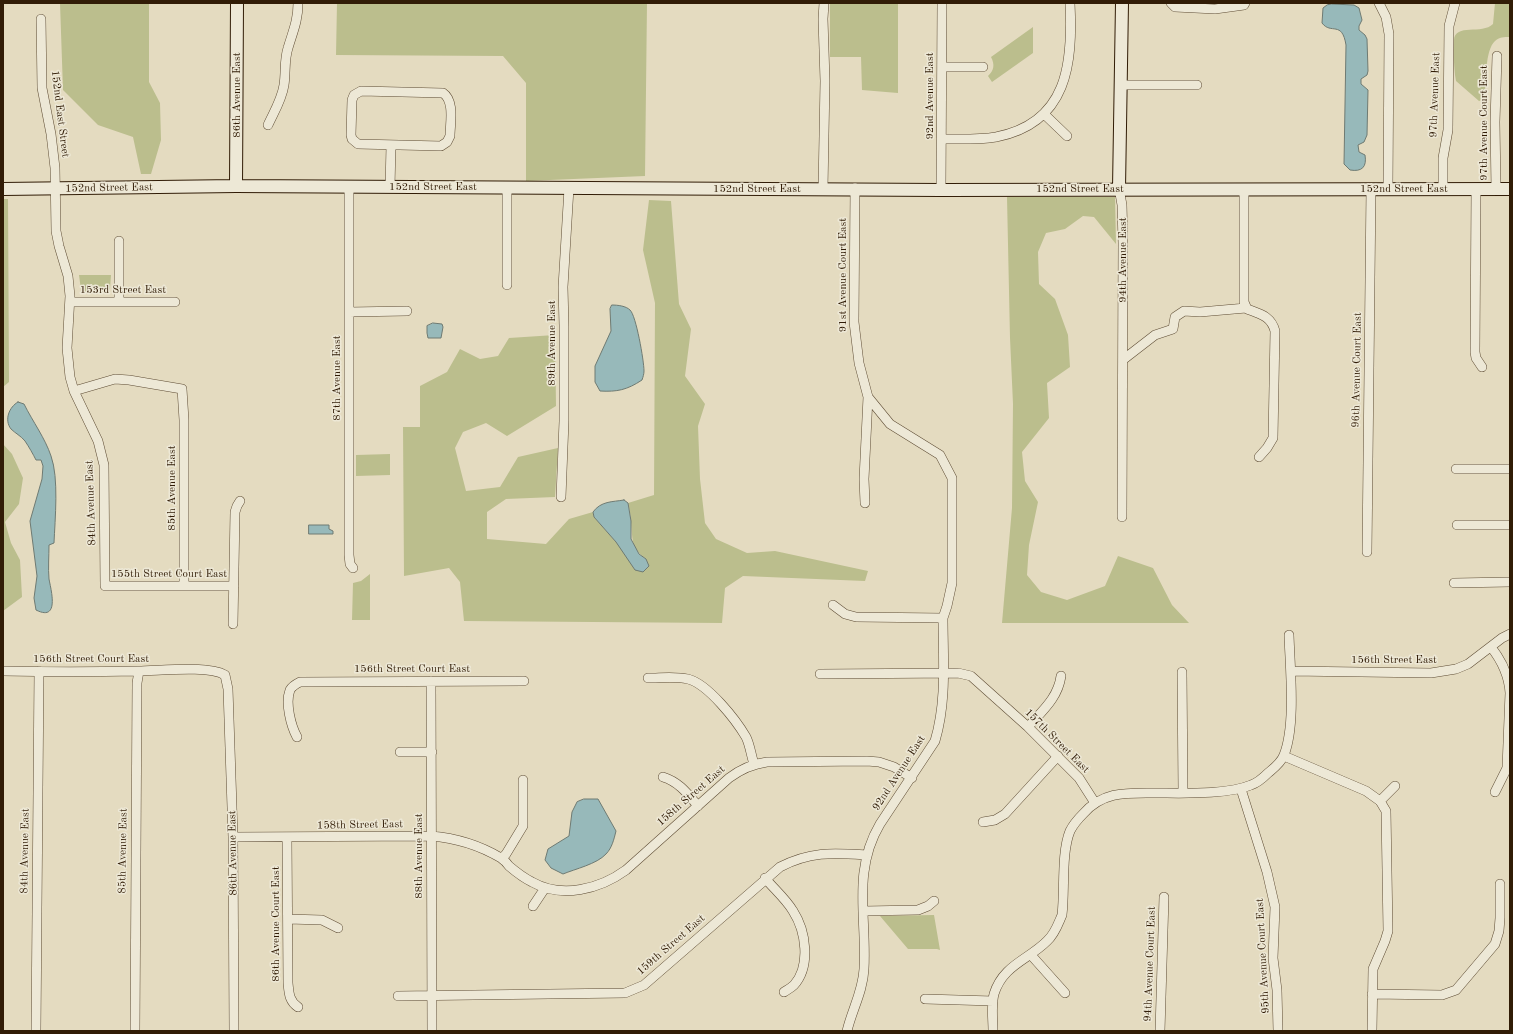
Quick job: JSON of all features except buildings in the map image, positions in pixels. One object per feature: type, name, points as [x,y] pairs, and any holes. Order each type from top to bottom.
[{"type":"street","name":"86th Avenue East","points":[[236,186],[237,3]]},
{"type":"street","points":[[268,125],[281,98],[284,86],[285,63],[296,24],[298,3]]},
{"type":"street","points":[[823,189],[825,81],[823,28],[824,3]]},
{"type":"street","name":"92nd Avenue East","points":[[941,190],[942,3]]},
{"type":"street","points":[[941,139],[979,139],[998,136],[1027,126],[1044,114],[1060,92],[1068,69],[1072,30],[1070,3]]},
{"type":"street","name":"94th Avenue East","points":[[1122,3],[1119,188],[1122,205],[1124,359],[1122,517]]},
{"type":"street","points":[[1380,3],[1386,17],[1389,34],[1388,189]]},
{"type":"street","name":"97th Avenue East","points":[[1443,189],[1443,158],[1448,130],[1449,26],[1455,3]]},
{"type":"street","points":[[1171,4],[1175,7],[1214,9],[1245,4]]},
{"type":"street","name":"152nd East Street","points":[[41,19],[42,88],[51,134],[56,188]]},
{"type":"street","name":"97th Avenue Court East","points":[[1496,189],[1497,56]]},
{"type":"street","points":[[942,67],[983,67]]},
{"type":"street","points":[[1121,85],[1197,85]]},
{"type":"street","points":[[361,91],[440,92],[447,96],[450,102],[450,136],[447,142],[441,146],[391,146],[360,145],[355,143],[352,139],[352,100],[356,93],[361,91]]},
{"type":"street","points":[[1044,114],[1067,136]]},
{"type":"street","points":[[390,187],[391,146]]},
{"type":"street","name":"152nd Street East","points":[[3,188],[236,186],[855,188],[941,190],[1119,188],[1510,189]]},
{"type":"street","name":"87th Avenue East","points":[[349,187],[349,555],[350,564],[353,568]]},
{"type":"street","name":"84th Avenue East","points":[[56,188],[56,231],[68,276],[70,302],[67,348],[70,377],[74,391],[102,452],[104,465],[105,586]]},
{"type":"street","points":[[507,188],[507,285]]},
{"type":"street","name":"89th Avenue East","points":[[561,497],[564,421],[563,287],[569,188]]},
{"type":"street","name":"91st Avenue Court East","points":[[855,188],[854,322],[859,363],[868,397],[865,503]]},
{"type":"street","points":[[1244,189],[1244,302],[1246,308]]},
{"type":"street","name":"96th Avenue Court East","points":[[1367,552],[1371,189]]},
{"type":"street","points":[[1476,189],[1476,358],[1482,367]]},
{"type":"street","points":[[119,241],[119,302]]},
{"type":"street","name":"153rd Street East","points":[[70,302],[175,302]]},
{"type":"street","points":[[1124,359],[1155,334],[1173,329],[1175,317],[1184,311],[1200,312],[1246,308],[1263,314],[1271,322],[1275,331],[1274,438],[1259,457]]},
{"type":"street","points":[[349,312],[407,310]]},
{"type":"street","name":"85th Avenue East","points":[[74,391],[116,379],[182,389],[184,420],[184,586]]},
{"type":"street","name":"92nd Avenue East","points":[[847,1031],[864,971],[863,874],[867,855],[873,836],[935,741],[941,717],[943,618],[952,583],[952,478],[940,455],[890,424],[868,397]]},
{"type":"street","points":[[1456,469],[1510,469]]},
{"type":"street","points":[[233,624],[235,512],[240,501]]},
{"type":"street","points":[[1457,525],[1510,525]]},
{"type":"street","points":[[1454,583],[1510,582]]},
{"type":"street","name":"155th Street Court East","points":[[105,586],[234,586]]},
{"type":"street","points":[[833,605],[845,614],[856,617],[943,618]]},
{"type":"street","name":"156th Street East","points":[[1291,671],[1431,673],[1456,669],[1468,664],[1502,638],[1510,634]]},
{"type":"street","points":[[993,1031],[993,1001],[998,986],[1007,971],[1047,942],[1060,920],[1063,903],[1066,847],[1070,831],[1077,819],[1094,803],[1106,797],[1127,792],[1215,792],[1241,789],[1252,785],[1263,778],[1275,768],[1284,756],[1289,736],[1290,720],[1291,671],[1289,635]]},
{"type":"street","points":[[1491,647],[1504,667],[1510,693],[1507,768],[1495,792]]},
{"type":"street","name":"156th Street Court East","points":[[3,671],[208,670],[220,672],[225,675]]},
{"type":"street","name":"84th Avenue East","points":[[36,1031],[39,671]]},
{"type":"street","name":"85th Avenue East","points":[[135,1031],[137,683],[139,671]]},
{"type":"street","points":[[1182,672],[1184,792]]},
{"type":"street","name":"157th Street East","points":[[820,674],[958,673],[971,676],[1058,756],[1079,778],[1094,803]]},
{"type":"street","name":"86th Avenue East","points":[[225,675],[228,689],[233,837],[234,1031]]},
{"type":"street","points":[[1028,727],[1058,691],[1061,676]]},
{"type":"street","points":[[648,678],[689,679],[699,683],[711,693],[734,720],[745,736],[754,764]]},
{"type":"street","name":"88th Avenue East","points":[[432,681],[432,1031]]},
{"type":"street","name":"156th Street Court East","points":[[297,737],[290,721],[289,700],[290,691],[300,682],[524,681]]},
{"type":"street","points":[[400,752],[432,752]]},
{"type":"street","points":[[983,822],[996,820],[1006,814],[1058,756]]},
{"type":"street","points":[[1284,756],[1366,792],[1380,801],[1386,811],[1388,821],[1388,923],[1385,941],[1374,969],[1372,1031]]},
{"type":"street","name":"158th Street East","points":[[233,837],[288,838],[431,836],[451,838],[465,842],[502,858],[531,882],[545,888],[577,890],[601,884],[626,870],[734,774],[754,764],[766,762],[867,761],[885,763],[912,778]]},
{"type":"street","points":[[663,777],[672,780],[682,787],[698,806]]},
{"type":"street","points":[[502,858],[523,826],[523,780]]},
{"type":"street","points":[[1380,801],[1395,786]]},
{"type":"street","name":"95th Avenue Court East","points":[[1241,789],[1263,858],[1275,907],[1273,958],[1277,990],[1278,1031]]},
{"type":"street","name":"86th Avenue Court East","points":[[288,838],[288,990],[293,1004],[298,1007]]},
{"type":"street","name":"159th Street East","points":[[398,996],[625,994],[644,986],[765,878],[780,867],[813,854],[867,855]]},
{"type":"street","points":[[765,878],[792,910],[800,926],[804,941],[804,956],[800,976],[794,985],[784,992]]},
{"type":"street","points":[[1372,994],[1442,995],[1456,990],[1495,944],[1499,930],[1500,884]]},
{"type":"street","points":[[533,906],[545,888]]},
{"type":"street","name":"94th Avenue Court East","points":[[1160,1031],[1164,897]]},
{"type":"street","points":[[864,911],[918,910],[928,906],[934,901]]},
{"type":"street","points":[[288,919],[322,920],[338,928]]},
{"type":"street","points":[[1031,954],[1065,993]]},
{"type":"street","points":[[925,999],[993,1001]]},
{"type":"green space","points":[[60,3],[149,3],[149,82],[160,103],[161,140],[151,174],[141,174],[133,137],[98,125],[63,90]]},
{"type":"green space","points":[[337,3],[647,3],[645,176],[526,181],[526,83],[503,56],[336,55]]},
{"type":"green space","points":[[898,3],[898,93],[862,90],[861,57],[830,57],[830,4]]},
{"type":"green space","points":[[1495,3],[1510,3],[1510,37],[1504,37],[1495,41],[1489,51],[1485,95],[1483,100],[1479,101],[1456,81],[1454,40],[1459,32],[1464,30],[1482,29],[1493,24]]},
{"type":"green space","points":[[1033,27],[1033,53],[992,82],[988,76],[992,72],[993,67],[991,57]]},
{"type":"green space","points":[[1007,197],[1115,197],[1116,244],[1094,217],[1083,216],[1065,229],[1046,233],[1038,252],[1039,284],[1055,299],[1068,335],[1070,367],[1047,383],[1049,418],[1022,452],[1025,481],[1038,502],[1029,545],[1027,575],[1041,592],[1067,600],[1105,586],[1118,556],[1153,568],[1172,605],[1189,623],[1002,623],[1012,508],[1013,404]]},
{"type":"green space","points":[[3,199],[8,199],[9,382],[3,387]]},
{"type":"green space","points":[[649,200],[671,201],[679,304],[691,329],[685,376],[705,404],[698,426],[700,479],[705,523],[716,539],[747,553],[775,551],[868,571],[865,581],[743,576],[725,588],[722,623],[464,621],[460,582],[449,568],[404,576],[403,427],[420,427],[420,386],[447,372],[460,349],[480,359],[498,356],[509,338],[555,335],[556,406],[507,436],[486,423],[463,432],[455,448],[466,491],[500,487],[518,457],[558,448],[555,497],[506,499],[487,512],[487,539],[546,544],[569,519],[593,512],[594,517],[616,542],[646,559],[637,551],[633,542],[628,503],[654,495],[655,303],[643,250]]},
{"type":"green space","points":[[79,275],[111,275],[110,289],[104,292],[96,293],[81,290]]},
{"type":"green space","points":[[3,444],[12,454],[23,478],[19,504],[5,522],[11,543],[20,560],[22,597],[3,611]]},
{"type":"green space","points":[[390,454],[390,475],[356,476],[356,455]]},
{"type":"green space","points":[[370,574],[370,620],[352,620],[353,583],[361,581]]},
{"type":"green space","points":[[934,915],[940,950],[908,949],[880,916]]},
{"type":"water","points":[[1332,4],[1354,5],[1359,8],[1362,20],[1359,30],[1367,39],[1368,71],[1367,75],[1361,79],[1361,84],[1368,90],[1367,135],[1364,142],[1358,145],[1359,152],[1365,155],[1365,163],[1363,168],[1358,170],[1350,170],[1344,164],[1346,45],[1344,37],[1339,30],[1329,28],[1322,23],[1323,8]]},
{"type":"water","points":[[612,305],[630,310],[635,320],[643,358],[644,373],[642,380],[632,386],[617,391],[600,391],[595,382],[595,366],[611,331],[610,309]]},
{"type":"water","points":[[433,323],[442,324],[443,327],[441,338],[428,338],[427,326]]},
{"type":"water","points":[[18,402],[24,404],[46,443],[51,456],[55,476],[56,499],[54,543],[49,545],[49,579],[52,603],[48,612],[44,613],[36,610],[34,598],[37,576],[30,521],[42,479],[43,466],[41,460],[36,460],[25,441],[11,429],[9,425],[8,414],[12,407]]},
{"type":"water","points":[[624,500],[628,503],[631,521],[631,539],[639,554],[646,559],[649,566],[643,572],[635,570],[616,542],[594,517],[593,512],[596,508],[603,504]]},
{"type":"water","points":[[309,525],[329,525],[329,529],[333,531],[333,534],[309,534]]},
{"type":"water","points":[[584,799],[598,799],[616,831],[610,849],[602,858],[563,874],[551,868],[545,860],[548,849],[569,836],[572,812],[577,802]]}]
